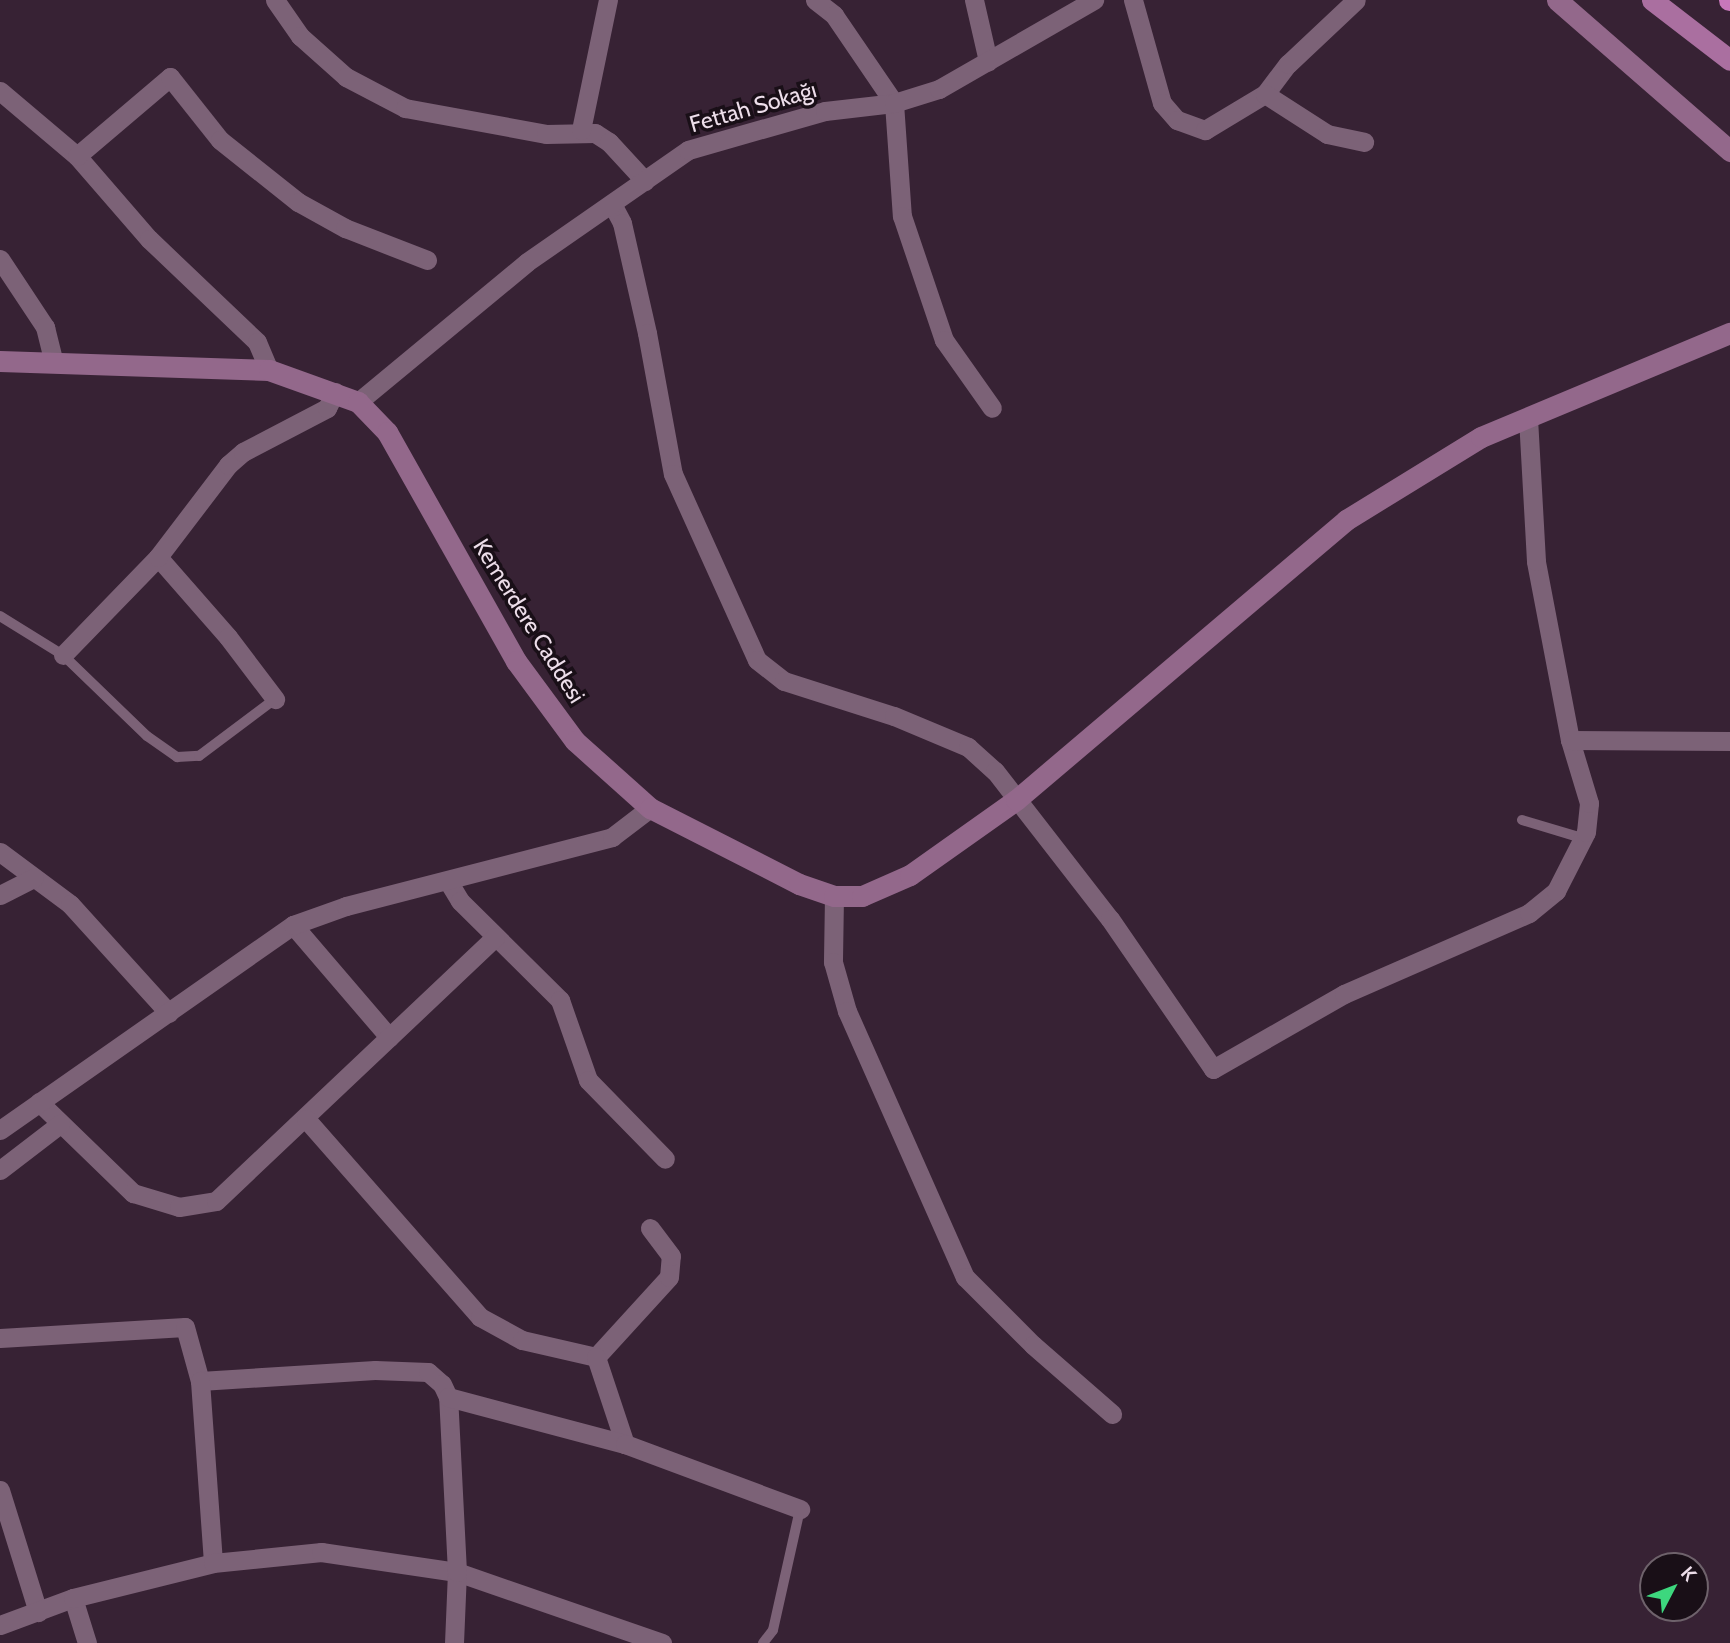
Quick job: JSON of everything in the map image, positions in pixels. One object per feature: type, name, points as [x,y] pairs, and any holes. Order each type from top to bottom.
[{"type":"main road","points":[[1652,0],[1730,61]]},
{"type":"street","points":[[275,0],[300,36],[346,78],[405,108],[546,134],[581,130],[609,142],[645,181]]},
{"type":"street","points":[[581,130],[608,0]]},
{"type":"street","points":[[815,0],[834,15],[894,103],[902,216],[944,340],[992,408]]},
{"type":"street","points":[[974,0],[988,61]]},
{"type":"street","name":"Fettah Sokağı","points":[[358,402],[527,262],[688,150],[825,111],[894,103],[939,89],[1094,0]]},
{"type":"street","points":[[1133,0],[1152,82],[1162,103],[1177,120],[1205,130],[1265,94],[1288,64],[1356,0]]},
{"type":"street","points":[[1557,0],[1730,151]]},
{"type":"street","points":[[76,156],[170,77],[220,140],[298,202],[345,228],[427,260]]},
{"type":"street","points":[[0,91],[76,156],[149,239],[257,342],[269,370]]},
{"type":"street","points":[[1265,94],[1327,134],[1364,142]]},
{"type":"street","points":[[612,204],[622,223],[647,333],[673,474],[752,653],[770,674],[784,681],[894,716],[968,747],[995,771],[1110,919],[1213,1069],[1344,994],[1530,913],[1556,891],[1582,838],[1590,803],[1570,740],[1536,561],[1528,417]]},
{"type":"street","points":[[0,259],[45,327],[54,362]]},
{"type":"street","name":"Kemerdere Caddesi","points":[[0,361],[269,370],[358,402],[387,432],[516,661],[575,741],[650,808],[784,877],[834,896],[862,896],[886,888],[1016,800],[1346,520],[1436,462],[1528,417],[1730,333]]},
{"type":"street","points":[[62,655],[158,557],[228,465],[243,452],[327,408],[335,392]]},
{"type":"street","points":[[158,557],[228,637],[275,699]]},
{"type":"street","points":[[1570,740],[1730,741]]},
{"type":"street","points":[[0,1130],[293,925],[612,837],[650,808]]},
{"type":"street","points":[[0,852],[70,904],[169,1013]]},
{"type":"street","points":[[0,895],[34,878]]},
{"type":"street","points":[[448,881],[460,901],[560,1000],[588,1080],[665,1159]]},
{"type":"street","points":[[834,896],[833,962],[847,1011],[965,1277],[1033,1345],[1112,1414]]},
{"type":"street","points":[[293,925],[389,1037]]},
{"type":"street","points":[[39,1102],[133,1193],[179,1207],[216,1201],[306,1119],[495,937]]},
{"type":"street","points":[[306,1119],[480,1317],[522,1340],[596,1357]]},
{"type":"street","points":[[0,1170],[60,1124]]},
{"type":"street","points":[[596,1357],[669,1277],[671,1256],[650,1228]]},
{"type":"street","points":[[0,1338],[185,1327],[200,1381],[213,1563]]},
{"type":"street","points":[[596,1357],[625,1444]]},
{"type":"street","points":[[200,1381],[374,1370],[428,1372],[442,1384],[449,1397],[457,1572],[454,1643]]},
{"type":"street","points":[[449,1397],[625,1444],[800,1509]]},
{"type":"street","points":[[0,1490],[38,1612]]},
{"type":"street","points":[[0,1625],[73,1598],[213,1563],[321,1552],[457,1572],[662,1643]]},
{"type":"street","points":[[73,1598],[87,1643]]},
{"type":"lane","points":[[0,616],[62,655],[147,736],[177,757],[199,756],[275,699]]},
{"type":"lane","points":[[1522,820],[1582,838]]},
{"type":"lane","points":[[763,1643],[773,1630],[800,1509]]}]
